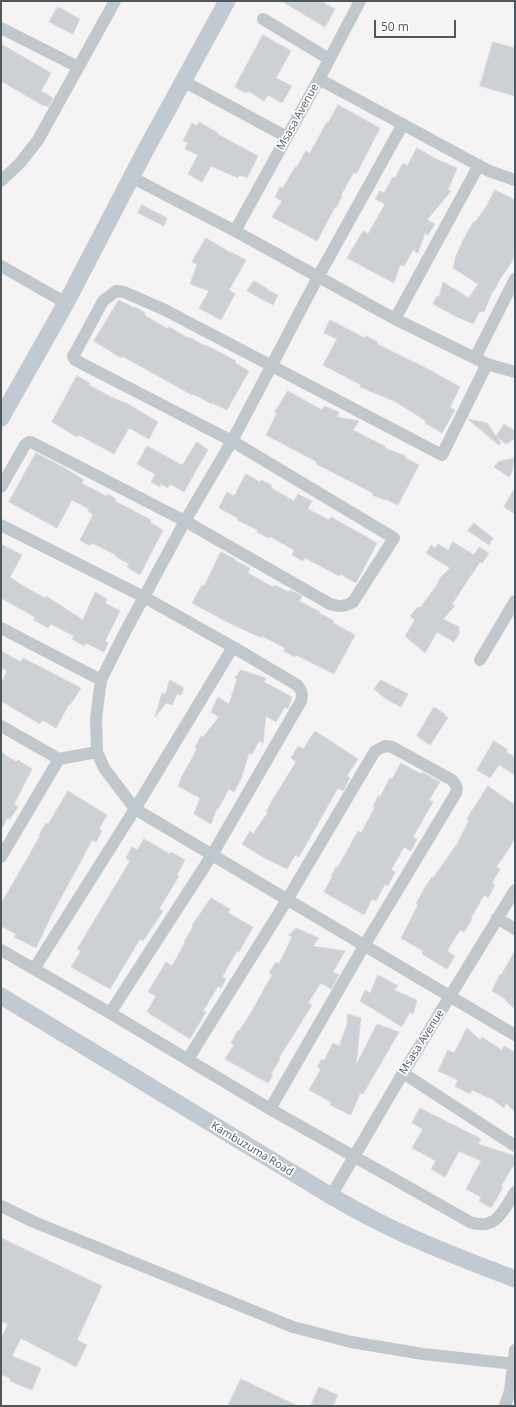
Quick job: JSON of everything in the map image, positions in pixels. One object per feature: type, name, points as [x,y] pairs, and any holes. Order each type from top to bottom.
[{"type":"main road","points":[[1,418],[66,303],[131,177],[227,1]]},
{"type":"main road","name":"Kambuzuma Road","points":[[1,996],[330,1196],[385,1225],[444,1252],[515,1279]]},
{"type":"street","points":[[1,181],[20,163],[34,146],[115,1]]},
{"type":"street","name":"Msasa Avenue","points":[[235,231],[319,79],[360,1]]},
{"type":"street","points":[[263,19],[329,59]]},
{"type":"street","points":[[1,28],[78,67]]},
{"type":"street","points":[[319,79],[479,166],[496,174],[515,180]]},
{"type":"street","points":[[183,81],[287,137]]},
{"type":"street","points":[[403,124],[318,277],[232,441],[144,597],[101,680],[96,718],[97,752],[104,768],[135,809],[515,1035]]},
{"type":"street","points":[[395,319],[479,166]]},
{"type":"street","points":[[131,177],[235,231],[395,319],[487,364],[515,372]]},
{"type":"street","points":[[1,266],[66,303]]},
{"type":"street","points":[[475,358],[515,279]]},
{"type":"street","points":[[1,487],[25,445],[31,442],[186,521],[330,604],[345,607],[353,602],[394,538],[232,441],[78,362],[74,358],[75,353],[103,301],[116,291],[124,292],[163,310],[442,455],[487,364]]},
{"type":"street","points":[[1,525],[144,597],[233,647],[297,685],[302,690],[303,695],[301,701],[212,855],[110,1013]]},
{"type":"street","points":[[480,660],[515,601]]},
{"type":"street","points":[[1,628],[101,680]]},
{"type":"street","points":[[34,969],[135,809],[233,647]]},
{"type":"street","points":[[1,726],[59,759],[97,752]]},
{"type":"street","points":[[188,1059],[287,900],[375,751],[380,747],[392,747],[452,780],[456,784],[456,793],[364,946],[270,1109]]},
{"type":"street","points":[[1,857],[59,759]]},
{"type":"street","name":"Msasa Avenue","points":[[330,1196],[515,890]]},
{"type":"street","points":[[497,918],[515,929]]},
{"type":"street","points":[[1,950],[188,1059],[270,1109],[470,1222],[478,1225],[496,1221],[515,1192]]},
{"type":"street","points":[[403,1073],[515,1146]]},
{"type":"street","points":[[1,1206],[48,1228],[293,1327],[352,1342],[423,1354],[514,1364]]},
{"type":"street","points":[[505,1406],[510,1391],[515,1350]]},
{"type":"building","points":[[282,1],[321,1],[335,9],[325,27]]},
{"type":"building","points":[[58,7],[80,19],[73,34],[49,22]]},
{"type":"building","points":[[263,35],[291,51],[276,78],[292,86],[282,103],[268,95],[264,101],[248,91],[246,93],[235,87]]},
{"type":"building","points":[[493,42],[515,48],[515,96],[480,86]]},
{"type":"building","points":[[1,44],[51,73],[41,91],[53,98],[48,107],[1,81]]},
{"type":"building","points":[[338,105],[380,128],[356,174],[354,172],[341,195],[342,196],[336,208],[335,207],[317,241],[272,217],[282,201],[275,197],[280,187],[283,188],[306,151],[310,153]]},
{"type":"building","points":[[199,122],[218,133],[217,134],[258,156],[247,178],[240,175],[238,178],[211,166],[202,182],[188,174],[198,155],[185,149],[188,143],[183,141],[192,123],[197,126]]},
{"type":"building","points":[[417,148],[436,159],[457,168],[448,190],[451,191],[427,220],[435,224],[428,235],[425,233],[418,253],[413,250],[404,266],[400,265],[394,283],[347,258],[363,231],[368,234],[385,204],[375,199],[380,191],[384,193],[393,177],[395,178],[403,163],[407,166]]},
{"type":"building","points":[[495,190],[515,200],[515,248],[513,260],[494,291],[493,290],[484,312],[480,311],[473,324],[433,304],[437,296],[439,297],[443,282],[469,298],[478,284],[453,268],[456,256],[463,240],[474,221],[475,222],[486,207]]},
{"type":"building","points":[[142,205],[167,218],[164,226],[138,213]]},
{"type":"building","points":[[206,238],[246,260],[229,290],[235,294],[221,320],[199,308],[209,291],[190,284],[197,265],[192,262]]},
{"type":"building","points":[[254,281],[268,289],[267,290],[278,295],[273,305],[247,291]]},
{"type":"building","points":[[119,300],[134,308],[135,307],[145,313],[144,315],[168,329],[169,327],[188,338],[189,337],[236,361],[235,363],[249,371],[227,410],[193,394],[192,395],[122,356],[121,358],[94,341]]},
{"type":"building","points":[[330,320],[365,338],[366,336],[378,342],[377,344],[428,369],[460,387],[450,407],[455,410],[442,433],[425,423],[426,421],[396,402],[360,387],[361,385],[323,365],[337,339],[324,333]]},
{"type":"building","points":[[77,376],[90,383],[89,385],[128,404],[158,422],[149,439],[129,428],[114,454],[79,435],[77,437],[52,422]]},
{"type":"building","points":[[288,391],[322,410],[324,406],[339,412],[337,417],[359,421],[353,430],[386,447],[385,448],[406,456],[405,458],[419,465],[398,505],[372,495],[373,493],[316,464],[317,462],[266,435],[277,413],[275,412]]},
{"type":"building","points":[[468,419],[487,423],[496,436],[504,424],[515,431],[514,439],[506,444],[497,437],[501,443],[499,445]]},
{"type":"building","points":[[197,442],[208,450],[184,492],[170,484],[168,488],[161,484],[160,487],[151,482],[155,474],[137,464],[147,446],[182,465]]},
{"type":"building","points":[[36,453],[84,480],[81,483],[106,496],[108,494],[116,499],[115,501],[151,520],[150,522],[163,530],[140,575],[127,567],[129,564],[115,556],[116,555],[92,543],[90,546],[80,540],[93,515],[88,511],[89,509],[72,500],[57,528],[9,502]]},
{"type":"building","points":[[514,458],[512,472],[509,477],[494,467],[498,462]]},
{"type":"building","points":[[246,474],[260,482],[261,480],[272,485],[271,488],[294,501],[298,494],[312,501],[308,509],[329,520],[331,517],[377,543],[356,583],[305,558],[303,561],[292,555],[294,550],[269,536],[269,538],[257,532],[258,530],[237,520],[238,518],[219,508],[227,492],[234,496]]},
{"type":"building","points":[[515,488],[515,514],[504,507]]},
{"type":"building","points":[[474,523],[493,538],[489,545],[468,531]]},
{"type":"building","points":[[453,542],[474,555],[479,547],[489,553],[482,563],[480,562],[452,604],[455,606],[443,619],[459,627],[459,634],[454,642],[437,632],[425,653],[405,636],[415,620],[410,616],[418,607],[420,608],[437,585],[440,578],[450,568],[426,553],[431,545],[435,548],[438,544],[448,550]]},
{"type":"building","points":[[1,544],[22,555],[10,577],[45,598],[46,596],[83,620],[95,592],[107,599],[105,603],[120,611],[105,641],[108,643],[104,652],[86,643],[84,646],[72,639],[74,636],[51,624],[48,628],[34,620],[35,617],[1,598]]},
{"type":"building","points":[[221,552],[250,568],[248,573],[273,587],[274,585],[302,596],[299,601],[320,612],[319,613],[334,621],[333,623],[355,635],[334,674],[296,655],[295,657],[284,651],[285,648],[262,636],[262,638],[229,623],[192,603],[202,585],[204,586]]},
{"type":"building","points":[[1,651],[21,662],[23,658],[81,688],[70,705],[69,704],[56,728],[42,720],[40,724],[1,701],[1,684],[7,671],[1,667]]},
{"type":"building","points":[[241,670],[266,678],[264,682],[292,697],[288,709],[285,707],[276,722],[266,716],[263,743],[259,741],[252,754],[249,753],[241,779],[234,792],[229,789],[218,809],[217,808],[211,824],[194,814],[200,798],[178,786],[197,749],[195,748],[201,736],[203,737],[219,717],[211,712],[218,697],[229,704],[237,679],[235,678]]},
{"type":"building","points":[[170,680],[184,688],[181,695],[177,694],[172,705],[166,703],[155,717],[162,693],[165,694]]},
{"type":"building","points":[[381,680],[408,694],[401,707],[386,699],[374,689]]},
{"type":"building","points":[[434,707],[445,714],[448,718],[430,745],[417,736]]},
{"type":"building","points":[[315,731],[358,759],[347,776],[350,778],[343,791],[338,788],[299,857],[295,855],[287,869],[242,844],[250,831],[253,834],[268,812],[266,812],[296,762],[291,758],[298,746],[303,749]]},
{"type":"building","points":[[494,741],[508,750],[506,752],[515,757],[515,775],[499,765],[490,778],[477,770]]},
{"type":"building","points":[[1,752],[16,762],[18,760],[32,769],[14,804],[18,807],[10,819],[7,818],[1,830]]},
{"type":"building","points":[[401,763],[440,782],[429,800],[433,802],[413,837],[417,839],[411,851],[404,847],[391,870],[395,872],[388,886],[385,884],[376,901],[372,899],[364,915],[324,892],[336,867],[338,867],[358,831],[361,833],[375,807],[373,807],[378,796],[380,797],[390,778],[392,779]]},
{"type":"building","points":[[488,786],[515,805],[515,837],[509,849],[496,867],[500,869],[492,883],[495,885],[488,898],[484,895],[464,932],[460,930],[447,951],[455,956],[447,969],[422,954],[423,951],[401,938],[418,905],[416,904],[424,889],[457,844],[469,820],[467,819]]},
{"type":"building","points":[[68,791],[107,815],[99,829],[102,831],[96,842],[92,840],[51,916],[36,948],[14,937],[16,934],[1,926],[1,904],[46,823],[48,824]]},
{"type":"building","points":[[144,839],[170,854],[171,852],[185,860],[177,875],[179,876],[159,909],[163,911],[143,941],[140,939],[110,989],[71,967],[81,951],[77,949],[130,861],[126,858],[132,847],[137,850]]},
{"type":"building","points":[[211,898],[230,909],[228,913],[253,927],[239,952],[237,951],[222,977],[226,979],[221,988],[218,986],[203,1011],[206,1012],[190,1039],[147,1012],[156,996],[148,992],[166,962],[172,966],[193,927],[192,926]]},
{"type":"building","points":[[296,928],[319,938],[313,946],[345,951],[333,972],[339,975],[331,989],[321,983],[308,1003],[312,1005],[279,1058],[280,1059],[271,1074],[273,1075],[268,1083],[225,1059],[234,1045],[231,1043],[238,1030],[239,1031],[249,1016],[272,975],[269,973],[276,962],[279,964],[292,937],[289,935]]},
{"type":"building","points":[[515,951],[515,1009],[505,1000],[506,999],[492,991],[500,974],[501,975]]},
{"type":"building","points":[[378,975],[398,986],[394,990],[417,1000],[413,1014],[410,1012],[402,1027],[360,1001],[365,990],[370,993]]},
{"type":"building","points":[[348,1014],[361,1018],[356,1065],[377,1024],[399,1032],[363,1094],[360,1093],[351,1115],[330,1105],[331,1102],[309,1090],[321,1069],[317,1067],[322,1059],[324,1061],[333,1043],[339,1046],[348,1022]]},
{"type":"building","points":[[467,1028],[480,1040],[482,1037],[502,1050],[504,1046],[515,1052],[515,1112],[506,1103],[504,1108],[489,1097],[472,1090],[470,1094],[455,1086],[458,1080],[438,1071],[448,1050],[454,1053]]},
{"type":"building","points":[[420,1108],[481,1139],[478,1144],[515,1156],[515,1163],[501,1186],[503,1187],[491,1208],[479,1201],[481,1197],[466,1189],[481,1161],[459,1151],[445,1177],[431,1169],[436,1161],[412,1148],[423,1129],[412,1123]]},
{"type":"building","points":[[1,1238],[102,1286],[77,1340],[87,1345],[76,1367],[21,1338],[12,1356],[41,1368],[32,1390],[10,1381],[11,1379],[1,1374],[1,1339],[8,1324],[1,1321]]},
{"type":"building","points":[[241,1379],[264,1390],[298,1406],[228,1406]]},
{"type":"building","points":[[319,1387],[338,1395],[333,1406],[311,1406]]}]
